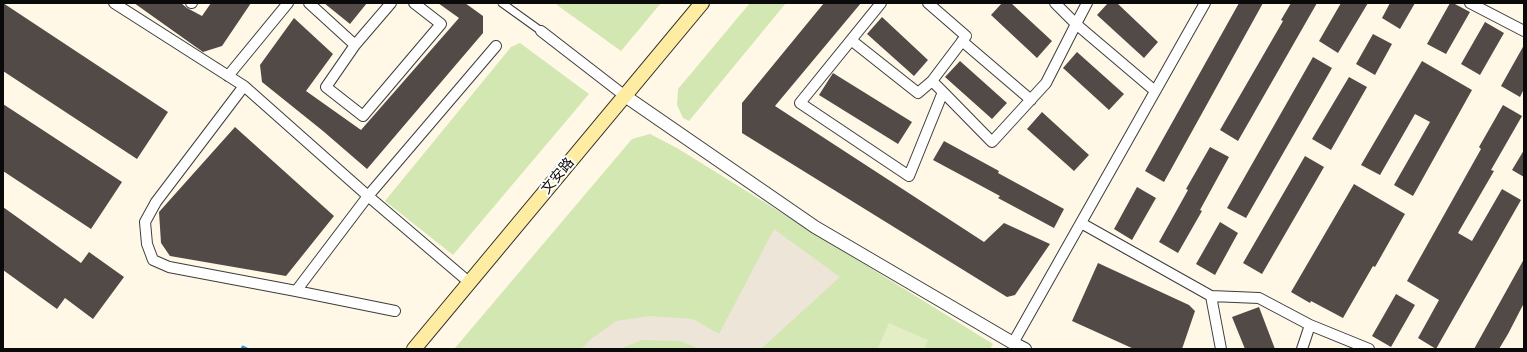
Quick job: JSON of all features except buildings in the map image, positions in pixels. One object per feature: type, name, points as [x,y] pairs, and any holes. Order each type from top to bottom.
[{"type":"main road","name":"文安路","points":[[414,349],[702,3]]},
{"type":"street","points":[[114,3],[244,86],[368,196],[470,283]]},
{"type":"street","points":[[228,76],[288,3]]},
{"type":"street","points":[[309,3],[355,45]]},
{"type":"street","points":[[391,3],[355,45],[326,87],[363,116],[441,24],[414,3]]},
{"type":"street","points":[[502,3],[625,96],[815,227],[1025,349]]},
{"type":"street","points":[[881,3],[800,103],[910,176],[943,92]]},
{"type":"street","points":[[851,40],[918,93],[932,81],[966,36],[928,3]]},
{"type":"street","points":[[1055,3],[1076,24],[1155,91]]},
{"type":"street","points":[[932,81],[992,142],[1046,83],[1088,3]]},
{"type":"street","points":[[1013,343],[1205,3]]},
{"type":"street","points":[[1470,3],[1524,32]]},
{"type":"street","points":[[962,41],[1031,100]]},
{"type":"street","points":[[296,291],[368,196],[496,46]]},
{"type":"street","points":[[244,86],[156,202],[145,222],[146,244],[153,260],[168,267],[395,310]]},
{"type":"street","points":[[1081,223],[1211,296],[1259,298],[1310,325],[1369,349]]},
{"type":"street","points":[[1211,296],[1221,349]]},
{"type":"street","points":[[1302,349],[1310,325]]},
{"type":"green space","points":[[557,3],[661,3],[621,51],[557,5]]},
{"type":"green space","points":[[750,3],[786,3],[689,121],[683,118],[677,105],[678,89]]},
{"type":"green space","points":[[520,43],[589,94],[453,255],[385,201],[511,47]]},
{"type":"green space","points":[[650,134],[677,148],[993,344],[990,349],[455,348],[632,139]]},
{"type":"green space","points":[[889,323],[928,340],[924,349],[878,348]]},
{"type":"shaded area","points":[[774,229],[840,277],[761,349],[700,349],[680,341],[642,340],[620,349],[581,349],[591,339],[616,321],[651,316],[693,319],[719,334]]},
{"type":"waterway","points":[[242,349],[243,347],[247,349]]}]
